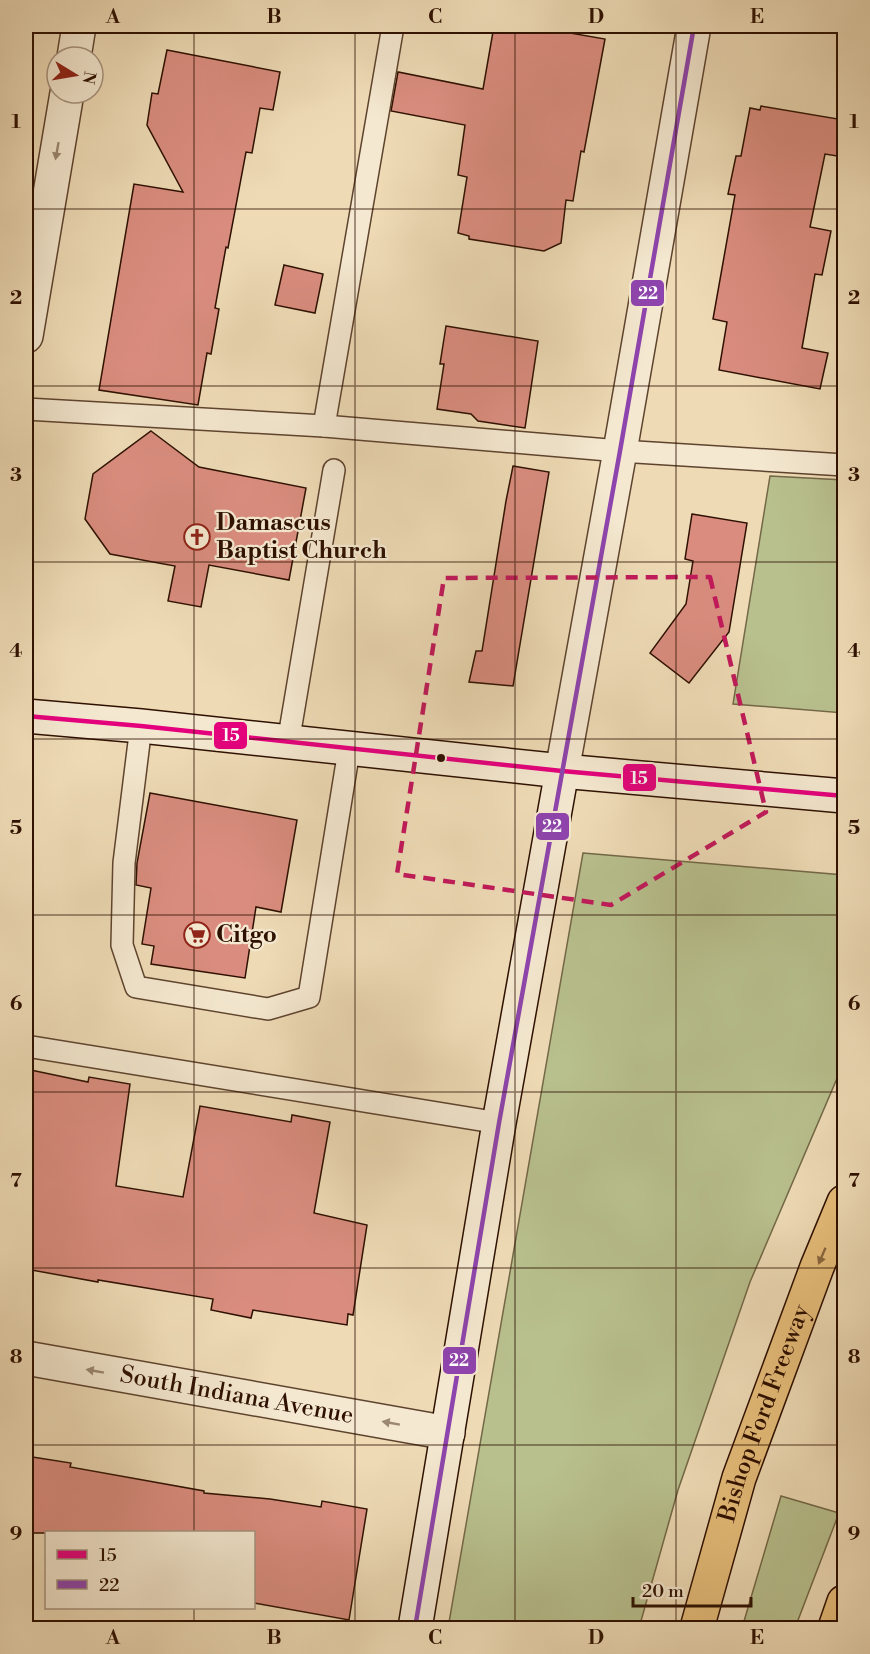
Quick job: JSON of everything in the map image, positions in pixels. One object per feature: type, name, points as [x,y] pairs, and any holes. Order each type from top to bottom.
[{"type":"highway","name":"Bishop Ford Freeway","points":[[697,1629],[739,1478],[817,1267],[844,1202]]},
{"type":"highway","points":[[835,1629],[844,1602]]},
{"type":"street","points":[[76,45],[79,26]]},
{"type":"street","points":[[415,1629],[499,1123],[621,451],[694,26]]},
{"type":"street","points":[[26,336],[65,105]]},
{"type":"street","points":[[26,716],[562,771],[844,796]]},
{"type":"street","name":"South Indiana Avenue","points":[[26,1358],[448,1433]]},
{"type":"lane","points":[[324,426],[393,26]]},
{"type":"lane","points":[[26,409],[324,426],[621,451],[844,465]]},
{"type":"lane","points":[[288,743],[334,470]]},
{"type":"lane","points":[[141,726],[124,862],[122,945],[136,987],[268,1010],[309,997],[349,750]]},
{"type":"lane","points":[[26,1046],[499,1123]]},
{"type":"highlighted area","points":[[710,577],[766,812],[611,905],[397,874],[444,578]]},
{"type":"green space","points":[[770,476],[844,480],[844,713],[733,704]]},
{"type":"green space","points":[[583,853],[844,875],[844,1062],[750,1282],[678,1490],[639,1628],[448,1628]]},
{"type":"green space","points":[[781,1496],[839,1513],[795,1628],[742,1628]]},
{"type":"building","points":[[494,26],[530,26],[605,39],[584,152],[581,151],[573,201],[566,200],[561,243],[544,251],[469,239],[469,236],[458,233],[467,177],[458,175],[465,125],[391,111],[398,72],[483,89]]},
{"type":"building","points":[[167,50],[280,72],[273,110],[260,108],[252,153],[246,152],[215,308],[219,309],[211,354],[207,353],[198,405],[99,390],[134,184],[183,192],[147,125],[152,93],[158,94]]},
{"type":"building","points":[[761,106],[844,120],[837,156],[825,154],[810,227],[831,231],[822,275],[815,274],[802,348],[828,353],[820,389],[719,370],[727,322],[713,319],[735,195],[728,194],[736,156],[741,156],[750,108],[760,110]]},
{"type":"building","points":[[284,265],[323,274],[315,313],[275,305]]},
{"type":"building","points":[[446,326],[538,341],[525,428],[478,421],[471,414],[437,409],[444,364],[440,364]]},
{"type":"building","name":"Damascus Baptist Church","points":[[151,431],[199,467],[306,488],[289,580],[209,565],[201,607],[168,601],[175,566],[110,554],[85,519],[93,474]]},
{"type":"building","points":[[513,466],[549,472],[513,686],[469,682],[476,651],[482,651]]},
{"type":"building","points":[[692,514],[747,523],[729,632],[689,683],[650,653],[686,604],[693,561],[685,559]]},
{"type":"building","name":"Citgo","points":[[150,793],[297,820],[281,912],[256,907],[245,978],[151,964],[154,946],[142,944],[151,888],[136,885],[137,863]]},
{"type":"building","points":[[26,1069],[88,1082],[89,1077],[130,1084],[116,1186],[183,1197],[200,1106],[291,1122],[292,1115],[330,1122],[314,1213],[367,1225],[353,1315],[348,1314],[347,1325],[253,1310],[251,1318],[211,1310],[213,1299],[26,1269]]},
{"type":"building","points":[[26,1456],[71,1463],[70,1467],[204,1491],[204,1493],[270,1499],[321,1507],[322,1501],[367,1509],[349,1620],[255,1603],[255,1531],[45,1531],[45,1533],[26,1533]]},
{"type":"transit line","name":"22","points":[[415,1628],[499,1123],[694,26]]},
{"type":"transit line","name":"15","points":[[26,716],[562,771],[844,796]]},
{"type":"place","name":"Damascus Baptist Church","points":[[197,537]]},
{"type":"place","name":"Citgo","points":[[197,935]]}]
